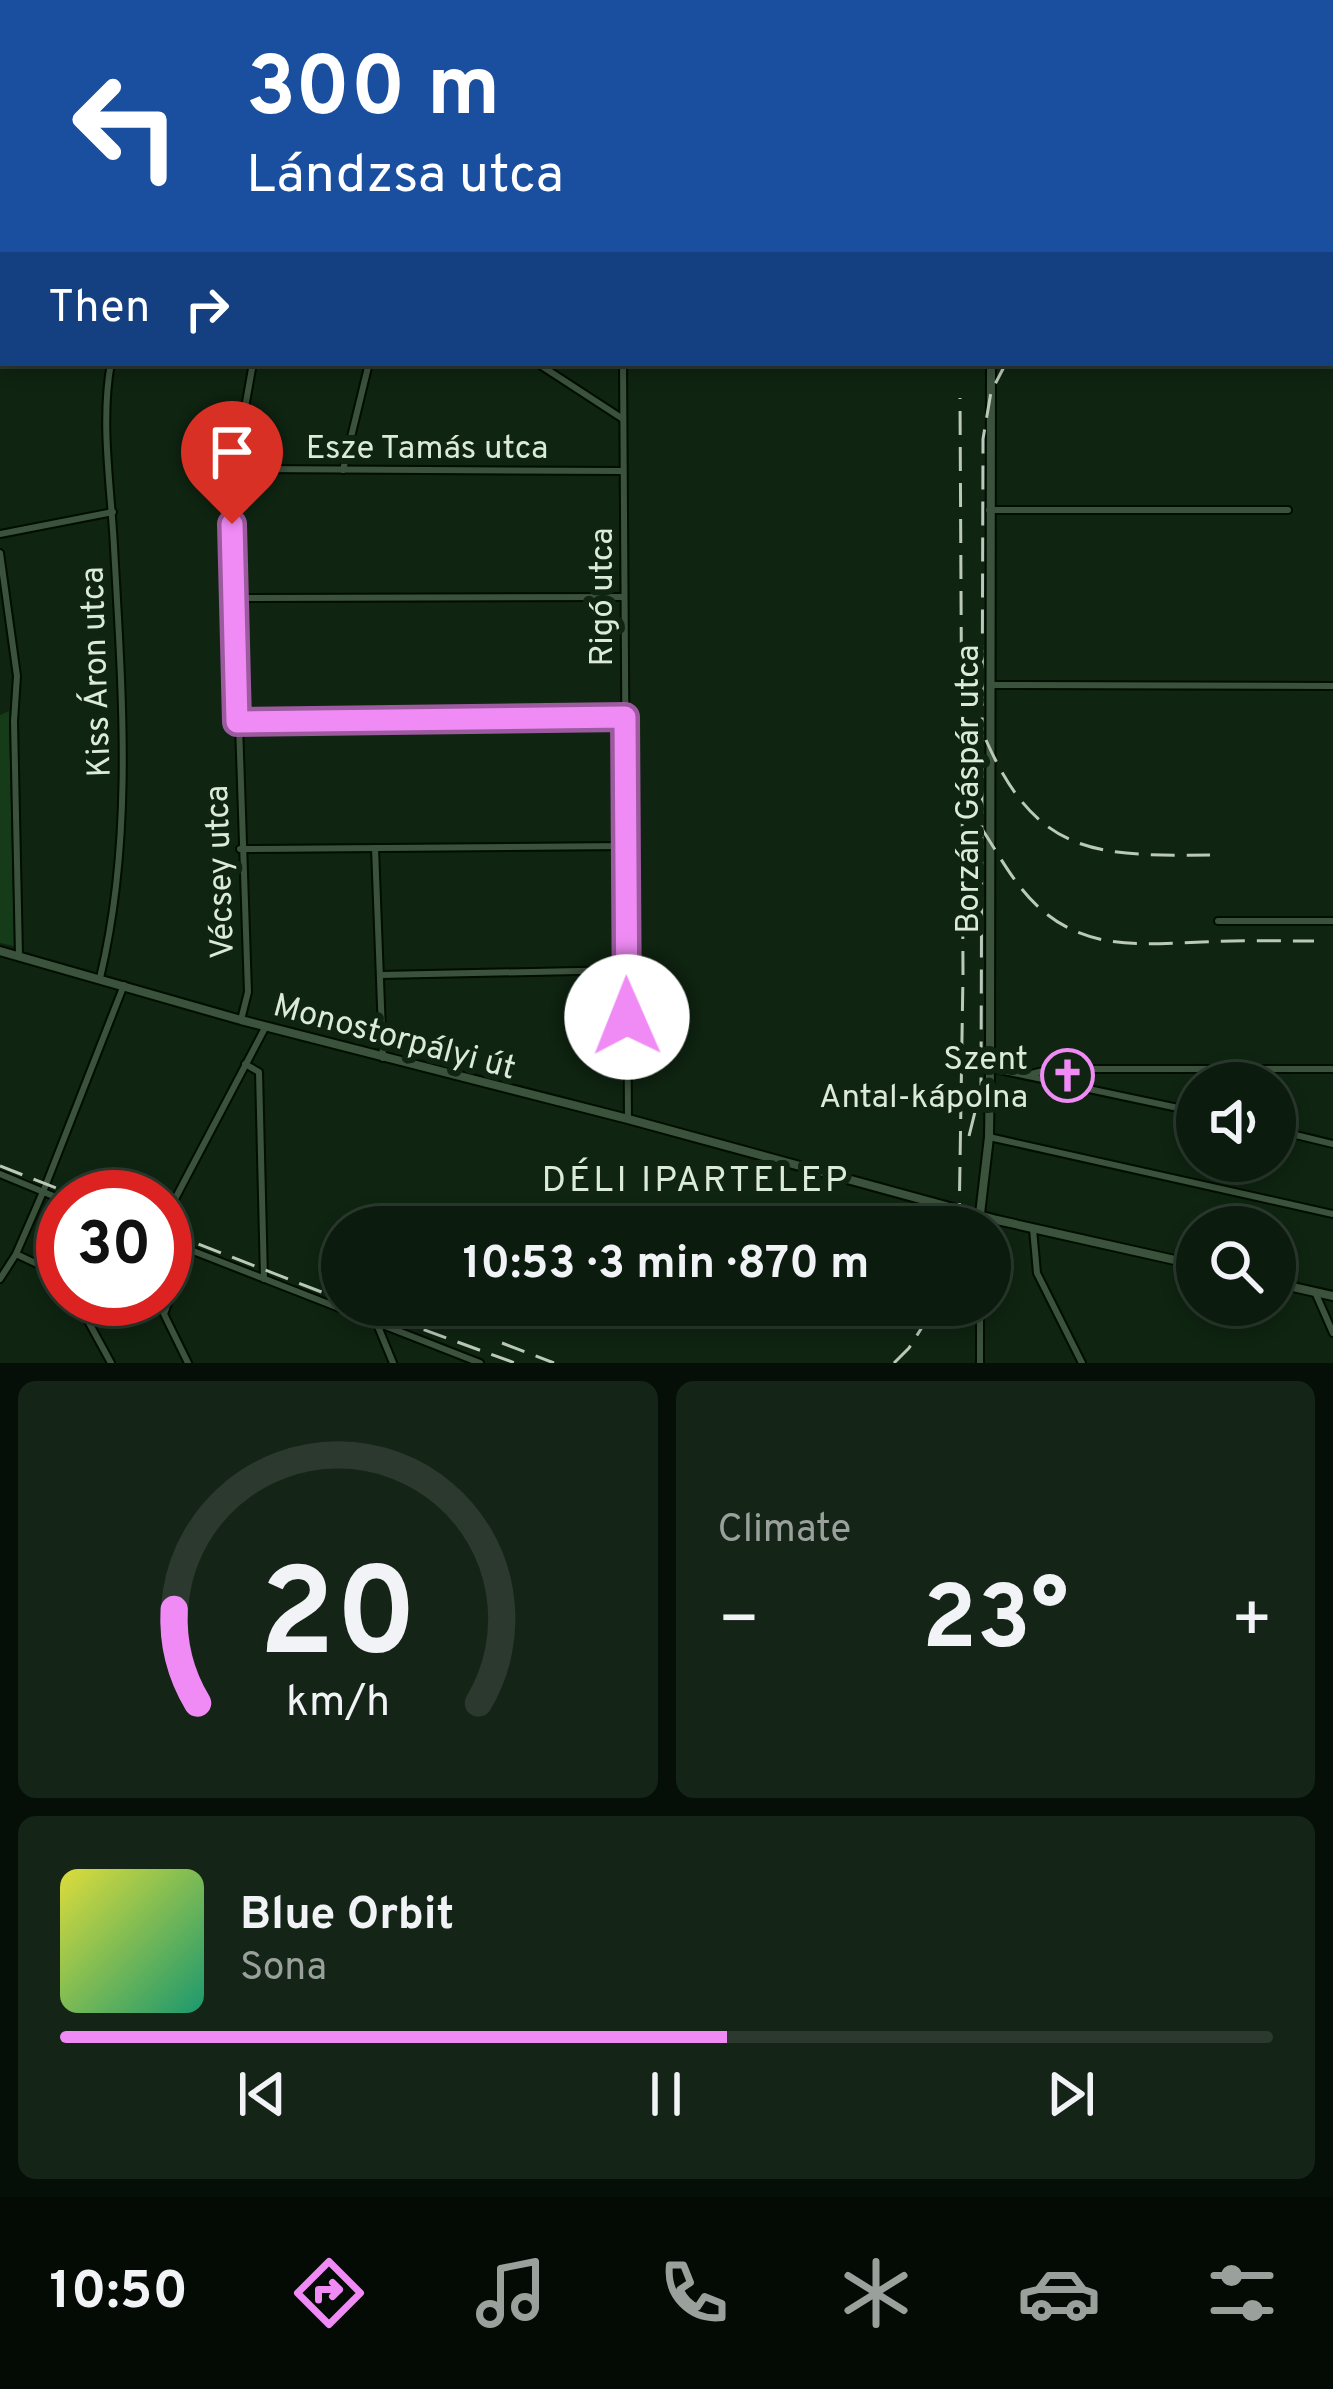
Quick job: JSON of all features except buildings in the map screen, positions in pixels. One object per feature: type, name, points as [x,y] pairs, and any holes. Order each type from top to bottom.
[{"type":"street","name":"Kiss Áron utca","points":[[100,978],[122,845],[106,405],[111,366]]},
{"type":"street","name":"Vécsey utca","points":[[241,1020],[248,992],[240,849],[232,469],[252,366]]},
{"type":"street","points":[[343,470],[368,366]]},
{"type":"street","points":[[542,366],[623,419]]},
{"type":"street","name":"Rigó utca","points":[[623,366],[628,1119]]},
{"type":"street","name":"Borzán Gáspár utca","points":[[981,1206],[990,1068],[992,366]]},
{"type":"street","name":"Esze Tamás utca","points":[[232,469],[623,470]]},
{"type":"street","points":[[989,510],[1288,510]]},
{"type":"street","points":[[0,534],[112,512]]},
{"type":"street","points":[[0,557],[17,676],[19,956]]},
{"type":"street","points":[[233,598],[624,597]]},
{"type":"street","points":[[990,685],[1333,686]]},
{"type":"street","points":[[237,722],[625,717]]},
{"type":"street","points":[[240,849],[626,846]]},
{"type":"street","points":[[375,848],[383,1058]]},
{"type":"street","points":[[1218,921],[1333,921]]},
{"type":"street","name":"Monostorpályi út","points":[[0,951],[241,1020],[950,1206]]},
{"type":"street","points":[[380,975],[626,970]]},
{"type":"street","points":[[52,1170],[124,985]]},
{"type":"street","points":[[190,1170],[266,1026]]},
{"type":"street","points":[[244,1064],[259,1072],[264,1280]]},
{"type":"street","points":[[990,1068],[1176,1107]]},
{"type":"street","points":[[1031,1074],[1051,1070],[1333,1069]]},
{"type":"street","points":[[1296,1135],[1333,1144]]},
{"type":"street","points":[[989,1137],[1333,1214]]},
{"type":"street","points":[[0,1174],[36,1189]]},
{"type":"street","points":[[0,1279],[36,1208]]},
{"type":"street","name":"Monostorpályi út","points":[[1011,1223],[1176,1260]]},
{"type":"street","points":[[1033,1229],[1037,1273],[1082,1363]]},
{"type":"street","points":[[192,1251],[321,1302]]},
{"type":"street","points":[[16,1254],[36,1263]]},
{"type":"street","points":[[1296,1288],[1333,1296]]},
{"type":"street","points":[[1315,1292],[1333,1333]]},
{"type":"street","points":[[91,1326],[111,1363]]},
{"type":"street","points":[[170,1326],[188,1363]]},
{"type":"street","points":[[378,1326],[393,1363]]},
{"type":"street","points":[[382,1326],[480,1363]]},
{"type":"street","points":[[980,1326],[980,1363]]},
{"type":"green space","points":[[9,711],[14,946],[0,943],[0,715]]},
{"type":"railway","points":[[969,1136],[981,1088],[983,439],[991,392],[1004,366]]},
{"type":"railway","points":[[959,1206],[960,398]]},
{"type":"railway","points":[[986,740],[1026,807],[1049,828],[1074,841],[1134,854],[1210,855]]},
{"type":"railway","points":[[982,829],[1033,902],[1080,933],[1139,944],[1314,941]]},
{"type":"railway","points":[[0,1166],[36,1180]]},
{"type":"railway","points":[[192,1242],[321,1292]]},
{"type":"railway","points":[[414,1326],[515,1363]]},
{"type":"railway","points":[[894,1363],[923,1326]]},
{"type":"railway","points":[[502,1343],[554,1363]]},
{"type":"place","name":"Szent Antal-kápolna","points":[[1067,1076]]},
{"type":"district","name":"DÉLI IPARTELEP","points":[[696,1178]]},
{"type":"route","points":[[232,524],[237,722],[625,717],[627,1017]]}]
